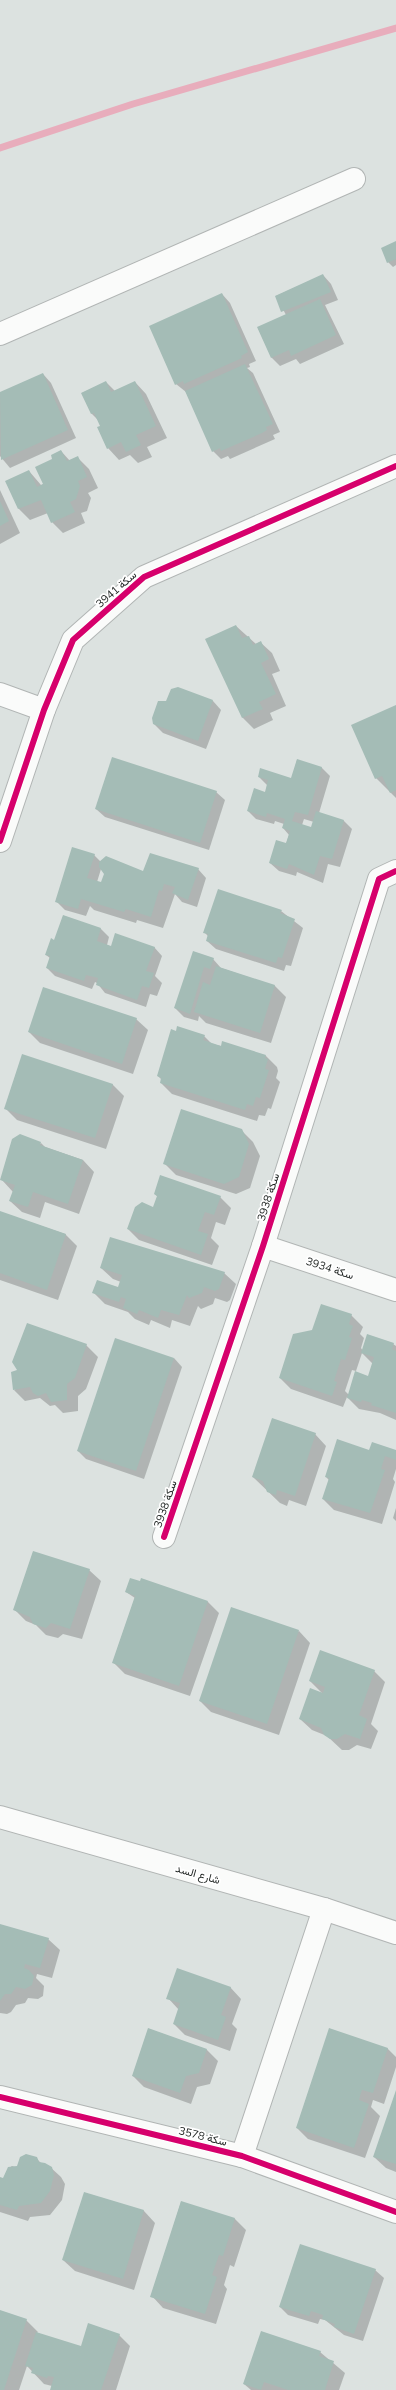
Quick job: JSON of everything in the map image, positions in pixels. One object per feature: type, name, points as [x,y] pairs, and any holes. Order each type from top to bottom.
[{"type":"street","points":[[0,334],[354,179]]},
{"type":"street","name":"سكة 3941","points":[[0,841],[44,710],[73,640],[144,577],[396,466]]},
{"type":"street","points":[[0,694],[44,710]]},
{"type":"street","name":"سكة 3938","points":[[164,1537],[263,1246],[379,879],[396,871]]},
{"type":"street","name":"سكة 3934","points":[[263,1246],[396,1290]]},
{"type":"street","name":"شارع السد","points":[[0,1817],[324,1909],[396,1933]]},
{"type":"street","points":[[242,2156],[324,1909]]},
{"type":"street","name":"سكة 3578","points":[[0,2097],[242,2156],[396,2212]]},
{"type":"building","points":[[396,241],[396,259],[387,263],[381,248]]},
{"type":"building","points":[[323,274],[331,292],[281,312],[275,296]]},
{"type":"building","points":[[222,293],[248,352],[241,356],[242,358],[184,384],[183,381],[175,385],[149,326]]},
{"type":"building","points":[[320,299],[336,335],[291,356],[289,350],[271,358],[257,327]]},
{"type":"building","points":[[245,364],[273,424],[266,427],[267,430],[262,433],[221,451],[220,448],[212,452],[185,391]]},
{"type":"building","points":[[43,373],[68,430],[1,460],[0,392]]},
{"type":"building","points":[[106,381],[111,392],[135,381],[156,426],[136,435],[141,445],[126,452],[121,442],[107,449],[97,427],[100,426],[94,413],[91,414],[81,393]]},
{"type":"building","points":[[61,450],[67,461],[78,456],[87,477],[78,481],[80,486],[76,499],[70,502],[75,512],[51,523],[41,500],[18,509],[5,481],[29,470],[37,487],[43,484],[35,467],[52,459],[51,455]]},
{"type":"building","points":[[0,501],[9,521],[0,526]]},
{"type":"building","points":[[236,625],[242,638],[249,636],[253,645],[261,641],[269,659],[261,663],[276,694],[259,702],[263,709],[242,718],[205,639]]},
{"type":"building","points":[[178,687],[213,700],[198,741],[153,724],[152,718],[158,701],[166,701],[171,689]]},
{"type":"building","points":[[396,705],[396,790],[390,793],[382,776],[375,779],[351,725]]},
{"type":"building","points":[[112,757],[217,791],[200,843],[95,809]]},
{"type":"building","points":[[297,759],[322,767],[308,815],[295,812],[292,821],[311,827],[316,811],[344,820],[332,859],[320,856],[314,875],[289,864],[287,869],[269,863],[276,840],[286,843],[290,831],[282,828],[285,819],[267,813],[266,817],[247,811],[254,788],[265,792],[268,780],[258,777],[260,768],[291,778]]},
{"type":"building","points":[[72,847],[95,854],[87,878],[101,882],[104,874],[99,867],[99,862],[106,856],[143,871],[150,853],[199,868],[188,900],[172,893],[175,887],[164,884],[162,891],[159,890],[151,917],[126,909],[124,912],[81,899],[78,909],[55,902]]},
{"type":"building","points":[[218,889],[282,910],[280,913],[295,919],[282,958],[278,957],[276,963],[206,941],[208,934],[203,933]]},
{"type":"building","points":[[63,915],[101,928],[97,941],[111,946],[115,933],[155,947],[146,971],[154,973],[149,988],[142,986],[137,1000],[96,985],[98,978],[86,975],[84,981],[46,968],[50,956],[45,955],[51,938],[54,940]]},
{"type":"building","points":[[193,951],[214,958],[210,969],[204,967],[190,1014],[174,1008]]},
{"type":"building","points":[[216,966],[275,985],[260,1033],[194,1012],[203,982],[210,985]]},
{"type":"building","points":[[43,987],[137,1018],[122,1064],[28,1032]]},
{"type":"building","points":[[177,1026],[205,1035],[203,1040],[221,1046],[222,1041],[266,1055],[265,1058],[268,1059],[265,1069],[269,1070],[260,1098],[256,1097],[253,1106],[247,1104],[245,1110],[160,1083],[161,1078],[157,1076],[171,1029],[176,1031]]},
{"type":"building","points":[[22,1054],[113,1084],[95,1138],[4,1109]]},
{"type":"building","points":[[181,1109],[242,1129],[249,1144],[239,1177],[224,1184],[163,1164]]},
{"type":"building","points":[[20,1134],[41,1142],[40,1145],[83,1160],[68,1204],[33,1192],[28,1207],[9,1201],[15,1185],[0,1180],[12,1139]]},
{"type":"building","points":[[160,1175],[221,1196],[214,1215],[205,1212],[198,1231],[208,1234],[201,1255],[127,1229],[135,1207],[142,1202],[153,1207],[157,1196],[154,1194]]},
{"type":"building","points":[[0,1211],[66,1234],[47,1290],[0,1273]]},
{"type":"building","points":[[110,1237],[225,1272],[219,1289],[215,1291],[204,1287],[202,1293],[189,1298],[187,1295],[179,1315],[161,1310],[158,1318],[139,1310],[137,1314],[123,1308],[126,1299],[121,1297],[119,1302],[92,1293],[97,1280],[118,1287],[122,1275],[100,1268]]},
{"type":"building","points":[[321,1304],[352,1314],[349,1324],[353,1326],[349,1337],[352,1338],[345,1360],[341,1359],[334,1381],[337,1382],[332,1396],[279,1378],[293,1334],[312,1330]]},
{"type":"building","points":[[27,1323],[87,1344],[75,1378],[67,1384],[67,1400],[51,1402],[46,1393],[38,1396],[33,1393],[30,1387],[13,1390],[11,1372],[17,1370],[12,1362]]},
{"type":"building","points":[[367,1334],[394,1343],[392,1349],[396,1351],[396,1413],[371,1405],[372,1403],[347,1398],[355,1371],[368,1376],[374,1357],[361,1353]]},
{"type":"building","points":[[115,1338],[174,1358],[136,1471],[77,1451]]},
{"type":"building","points":[[272,1418],[316,1433],[295,1496],[277,1490],[276,1495],[267,1492],[263,1481],[252,1477]]},
{"type":"building","points":[[337,1439],[369,1450],[372,1442],[396,1450],[396,1460],[385,1456],[381,1469],[385,1470],[370,1513],[322,1499],[329,1478],[325,1477]]},
{"type":"building","points":[[33,1551],[90,1569],[70,1629],[51,1623],[46,1628],[33,1624],[30,1617],[13,1610]]},
{"type":"building","points":[[130,1578],[140,1581],[141,1578],[208,1601],[179,1686],[112,1663],[135,1596],[125,1592]]},
{"type":"building","points":[[231,1607],[299,1630],[267,1724],[199,1701]]},
{"type":"building","points":[[320,1650],[375,1670],[359,1715],[367,1719],[360,1739],[345,1734],[337,1739],[330,1739],[324,1735],[321,1728],[299,1719],[310,1688],[323,1693],[325,1687],[309,1681]]},
{"type":"building","points":[[0,1924],[49,1938],[40,1968],[25,1964],[24,1968],[29,1970],[34,1976],[32,1985],[25,1989],[16,1987],[11,1994],[5,1994],[0,2001]]},
{"type":"building","points":[[177,1968],[231,1987],[221,2015],[226,2017],[218,2040],[173,2024],[180,2003],[166,1999]]},
{"type":"building","points":[[148,2028],[207,2049],[199,2073],[186,2076],[180,2093],[132,2076]]},
{"type":"building","points":[[329,2028],[388,2048],[373,2093],[362,2090],[359,2100],[369,2104],[354,2148],[296,2128]]},
{"type":"building","points":[[396,2090],[396,2164],[373,2157]]},
{"type":"building","points":[[26,2154],[37,2157],[39,2162],[45,2163],[52,2167],[54,2175],[50,2191],[41,2203],[19,2206],[17,2210],[0,2205],[0,2177],[3,2178],[8,2167],[17,2166],[20,2157]]},
{"type":"building","points":[[84,2192],[144,2210],[123,2279],[62,2260]]},
{"type":"building","points":[[181,2201],[235,2218],[223,2256],[219,2255],[212,2275],[217,2277],[205,2314],[150,2297]]},
{"type":"building","points":[[300,2244],[376,2269],[354,2334],[334,2327],[335,2324],[322,2319],[323,2315],[311,2311],[309,2316],[279,2307]]},
{"type":"building","points":[[0,2310],[27,2319],[4,2390],[0,2390]]},
{"type":"building","points":[[88,2323],[120,2334],[101,2390],[50,2390],[54,2377],[48,2376],[47,2378],[31,2373],[33,2368],[25,2366],[36,2332],[81,2346]]},
{"type":"building","points":[[261,2331],[321,2351],[319,2356],[334,2361],[325,2390],[288,2390],[264,2382],[261,2390],[243,2384]]},
{"type":"waterway","points":[[0,148],[133,104],[396,28]]},
{"type":"cycle path","points":[[0,841],[44,710],[73,640],[144,577],[396,466]]},
{"type":"cycle path","points":[[164,1537],[263,1246],[379,879],[396,871]]},
{"type":"cycle path","points":[[0,2097],[242,2156],[396,2212]]}]
